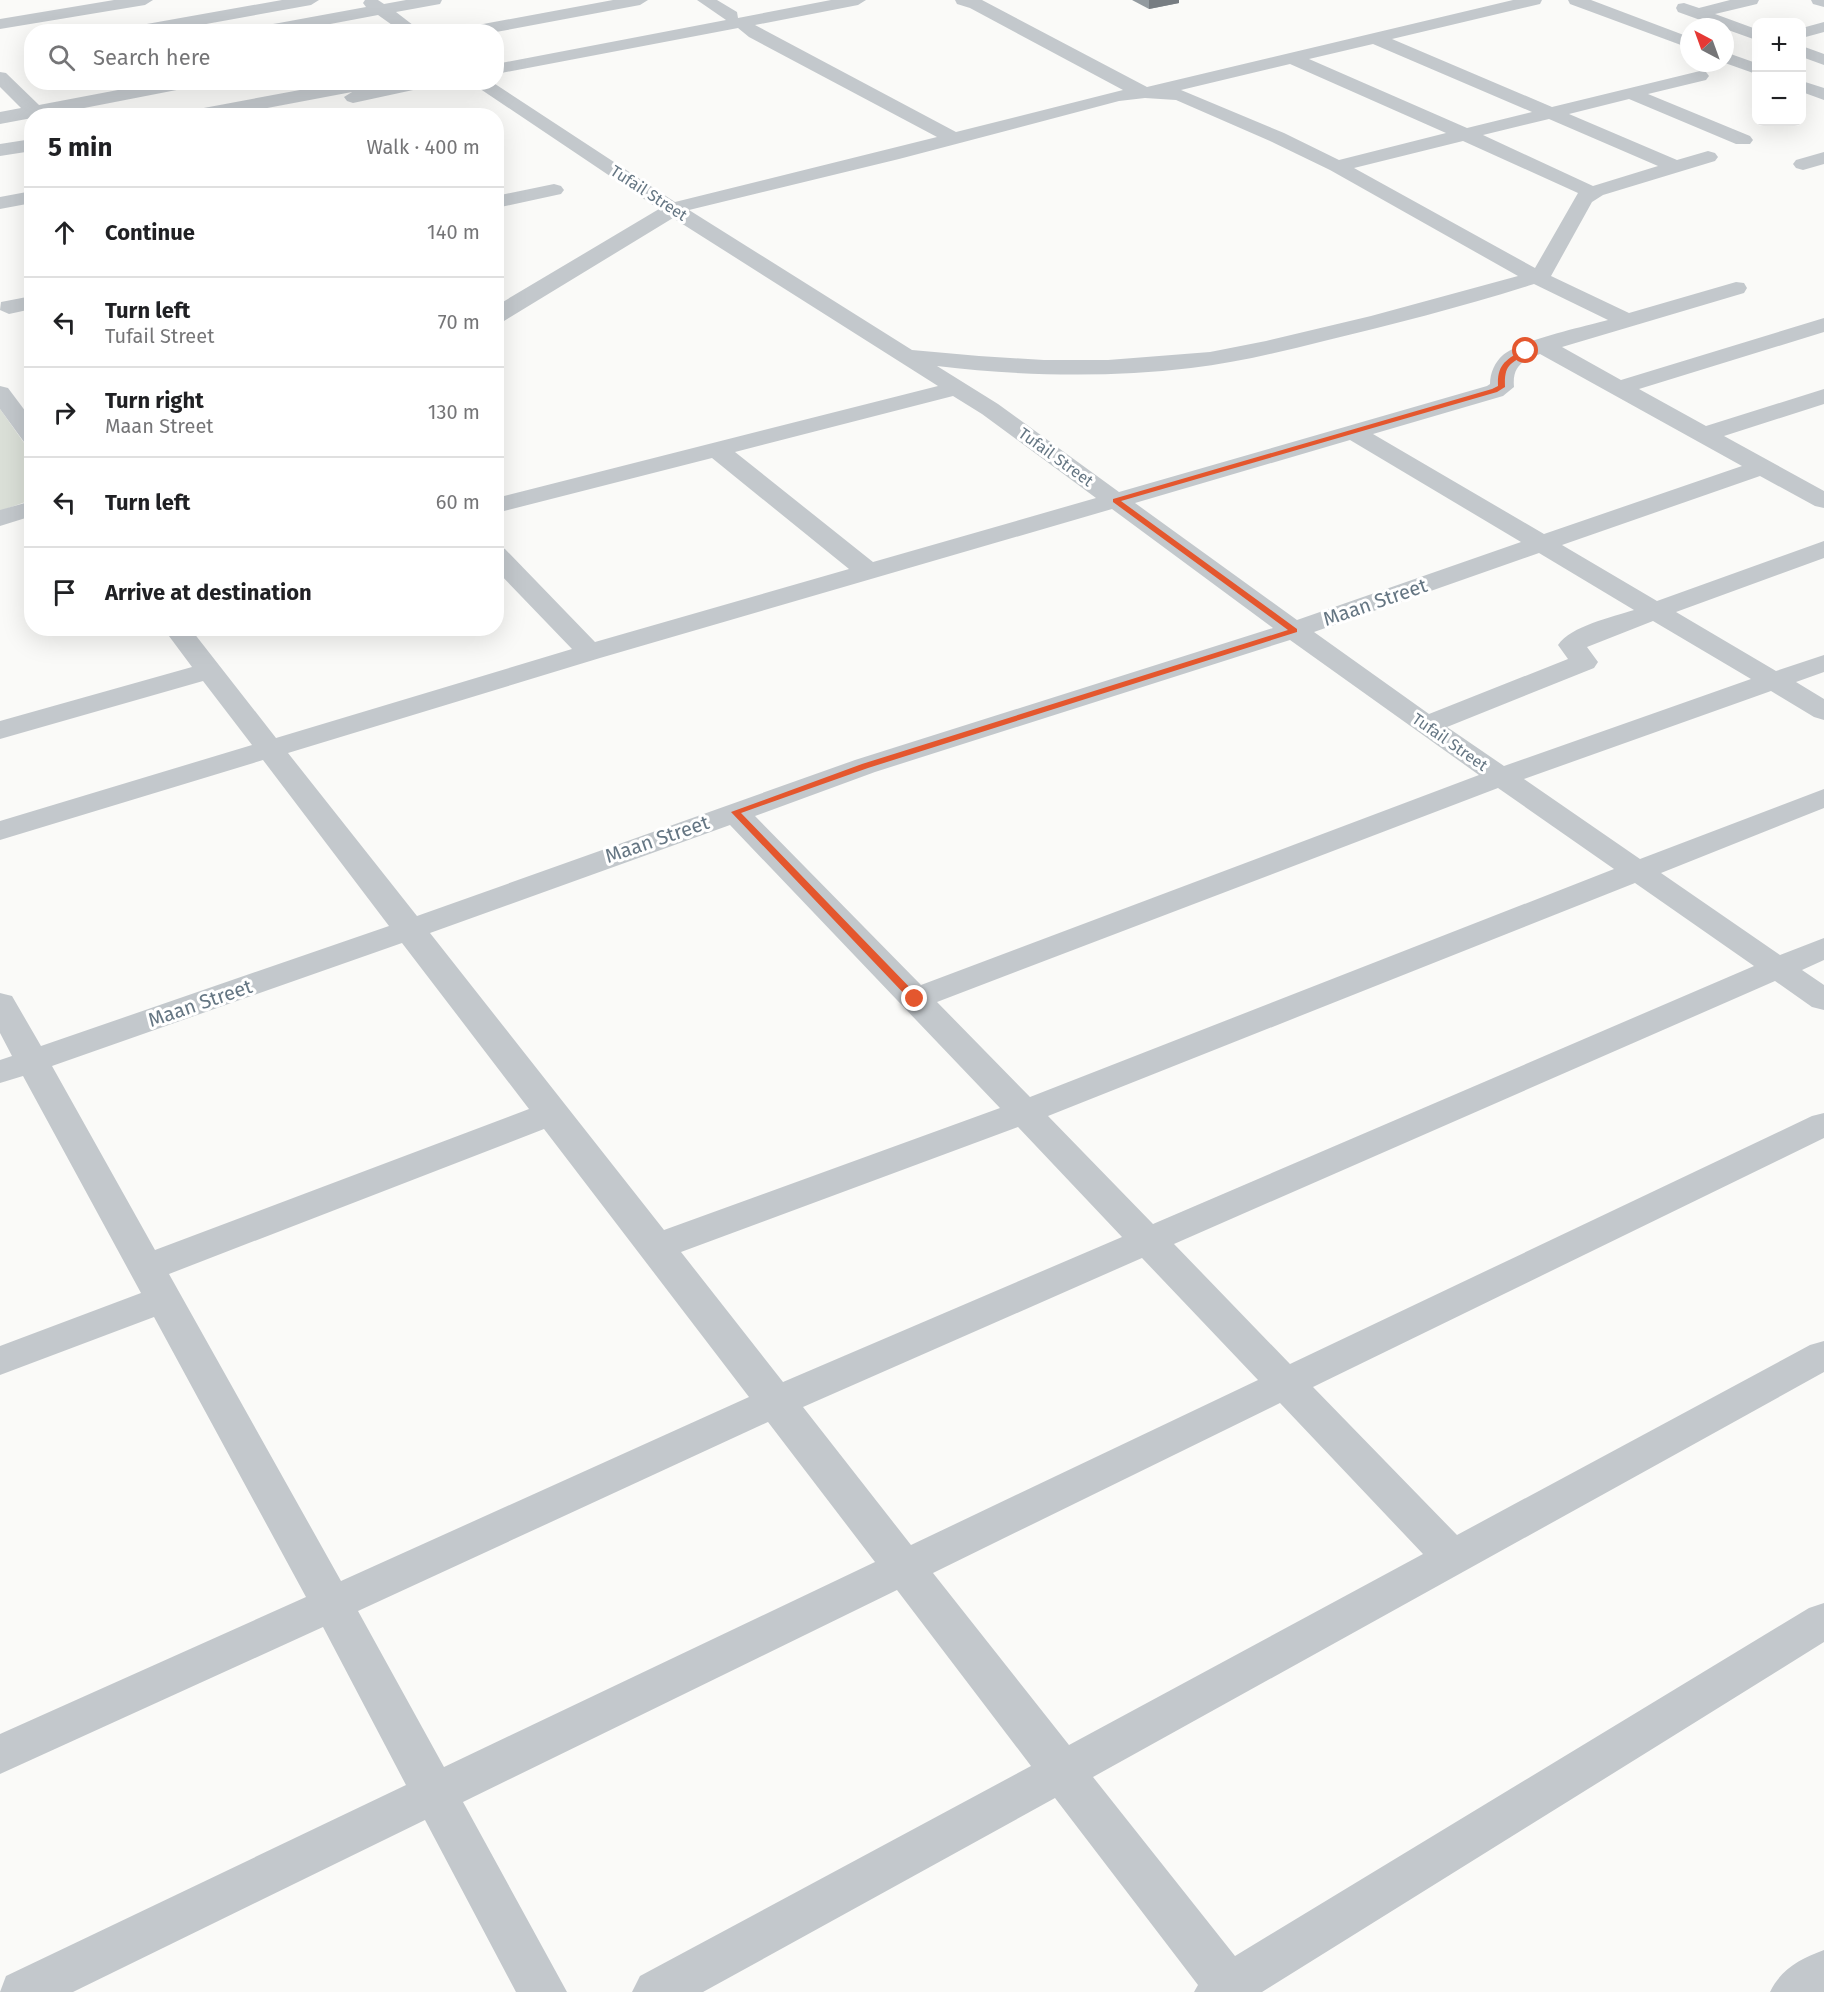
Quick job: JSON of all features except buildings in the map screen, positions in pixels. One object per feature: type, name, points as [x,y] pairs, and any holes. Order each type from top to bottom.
[{"type":"street","points":[[0,24],[145,0]]},
{"type":"street","points":[[175,24],[311,0]]},
{"type":"street","points":[[291,24],[374,5],[434,0]]},
{"type":"street","points":[[504,25],[640,0]]},
{"type":"street","points":[[705,0],[755,33],[954,139]]},
{"type":"street","points":[[504,67],[736,20],[816,0]]},
{"type":"street","points":[[504,59],[858,0]]},
{"type":"street","points":[[963,0],[976,4],[1123,91],[1145,93],[1167,82],[1489,0]]},
{"type":"street","points":[[1002,0],[1064,32]]},
{"type":"street","points":[[504,311],[673,209],[954,139],[1123,91],[1290,57],[1534,0]]},
{"type":"street","points":[[1576,0],[1680,40]]},
{"type":"street","points":[[1751,0],[1691,10],[1752,33]]},
{"type":"street","points":[[1819,0],[1824,2]]},
{"type":"street","points":[[0,12],[16,4]]},
{"type":"street","points":[[374,5],[402,24]]},
{"type":"street","points":[[43,17],[51,24]]},
{"type":"street","points":[[1806,32],[1824,27]]},
{"type":"street","points":[[1372,37],[1677,167]]},
{"type":"street","points":[[1734,49],[1752,45]]},
{"type":"street","points":[[1806,53],[1824,60]]},
{"type":"street","points":[[1290,57],[1579,185],[1591,194]]},
{"type":"street","points":[[1734,60],[1752,67]]},
{"type":"street","points":[[1337,166],[1700,76]]},
{"type":"street","points":[[2,82],[24,81]]},
{"type":"street","points":[[2,82],[31,108]]},
{"type":"street","points":[[1167,82],[1337,166],[1536,277],[1628,321]]},
{"type":"street","points":[[1806,88],[1824,95]]},
{"type":"street","points":[[56,108],[150,90]]},
{"type":"street","points":[[236,108],[332,90]]},
{"type":"street","points":[[296,108],[387,90]]},
{"type":"street","name":"Tufail Street","points":[[491,90],[673,209],[990,409],[1426,725],[1824,1000]]},
{"type":"street","points":[[1632,94],[1743,140]]},
{"type":"street","points":[[0,118],[24,114]]},
{"type":"street","points":[[0,150],[24,146]]},
{"type":"street","points":[[0,162],[24,158]]},
{"type":"street","points":[[904,354],[972,364],[1120,367],[1176,363],[1290,342],[1372,323],[1536,277],[1546,270],[1584,198],[1708,158]]},
{"type":"street","points":[[1803,164],[1824,158]]},
{"type":"street","points":[[504,201],[554,190]]},
{"type":"street","points":[[0,203],[24,198]]},
{"type":"street","points":[[0,831],[590,651],[1495,391],[1502,387],[1501,372],[1508,362],[1526,351],[1736,288]]},
{"type":"street","points":[[9,307],[24,304]]},
{"type":"street","points":[[1619,388],[1824,325]]},
{"type":"street","points":[[1543,346],[1824,501]]},
{"type":"street","points":[[504,504],[957,388]]},
{"type":"street","points":[[0,393],[24,426]]},
{"type":"street","points":[[1703,435],[1824,396]]},
{"type":"street","points":[[1353,432],[1824,711]]},
{"type":"street","points":[[717,450],[868,571]]},
{"type":"street","name":"Maan Street","points":[[16,1067],[888,759],[1294,630],[1761,467]]},
{"type":"street","points":[[1796,486],[1824,477]]},
{"type":"street","points":[[0,518],[24,510]]},
{"type":"street","points":[[1426,725],[1584,662],[1572,645],[1575,641],[1824,549]]},
{"type":"street","points":[[504,562],[590,651]]},
{"type":"street","points":[[182,636],[1063,1772],[1227,1990],[1824,1620]]},
{"type":"street","points":[[915,999],[1501,777],[1824,663]]},
{"type":"street","points":[[0,730],[209,670]]},
{"type":"street","points":[[656,1247],[1024,1112],[1824,798]]},
{"type":"street","points":[[735,812],[1451,1556]]},
{"type":"street","points":[[0,1755],[776,1402],[1824,948]]},
{"type":"street","points":[[0,1003],[16,1067],[155,1284],[332,1604],[542,1992]]},
{"type":"street","points":[[0,1361],[155,1284],[552,1113]]},
{"type":"street","points":[[23,1992],[1824,1124]]},
{"type":"street","points":[[657,1992],[1824,1354]]},
{"type":"street","points":[[1795,1992],[1824,1972]]},
{"type":"shaded area","points":[[0,409],[24,443],[24,502],[0,511]]},
{"type":"route","points":[[915,999],[735,812],[865,766],[1294,630],[1115,500],[1495,391],[1502,387],[1501,372],[1508,362],[1516,355],[1526,351]]}]
